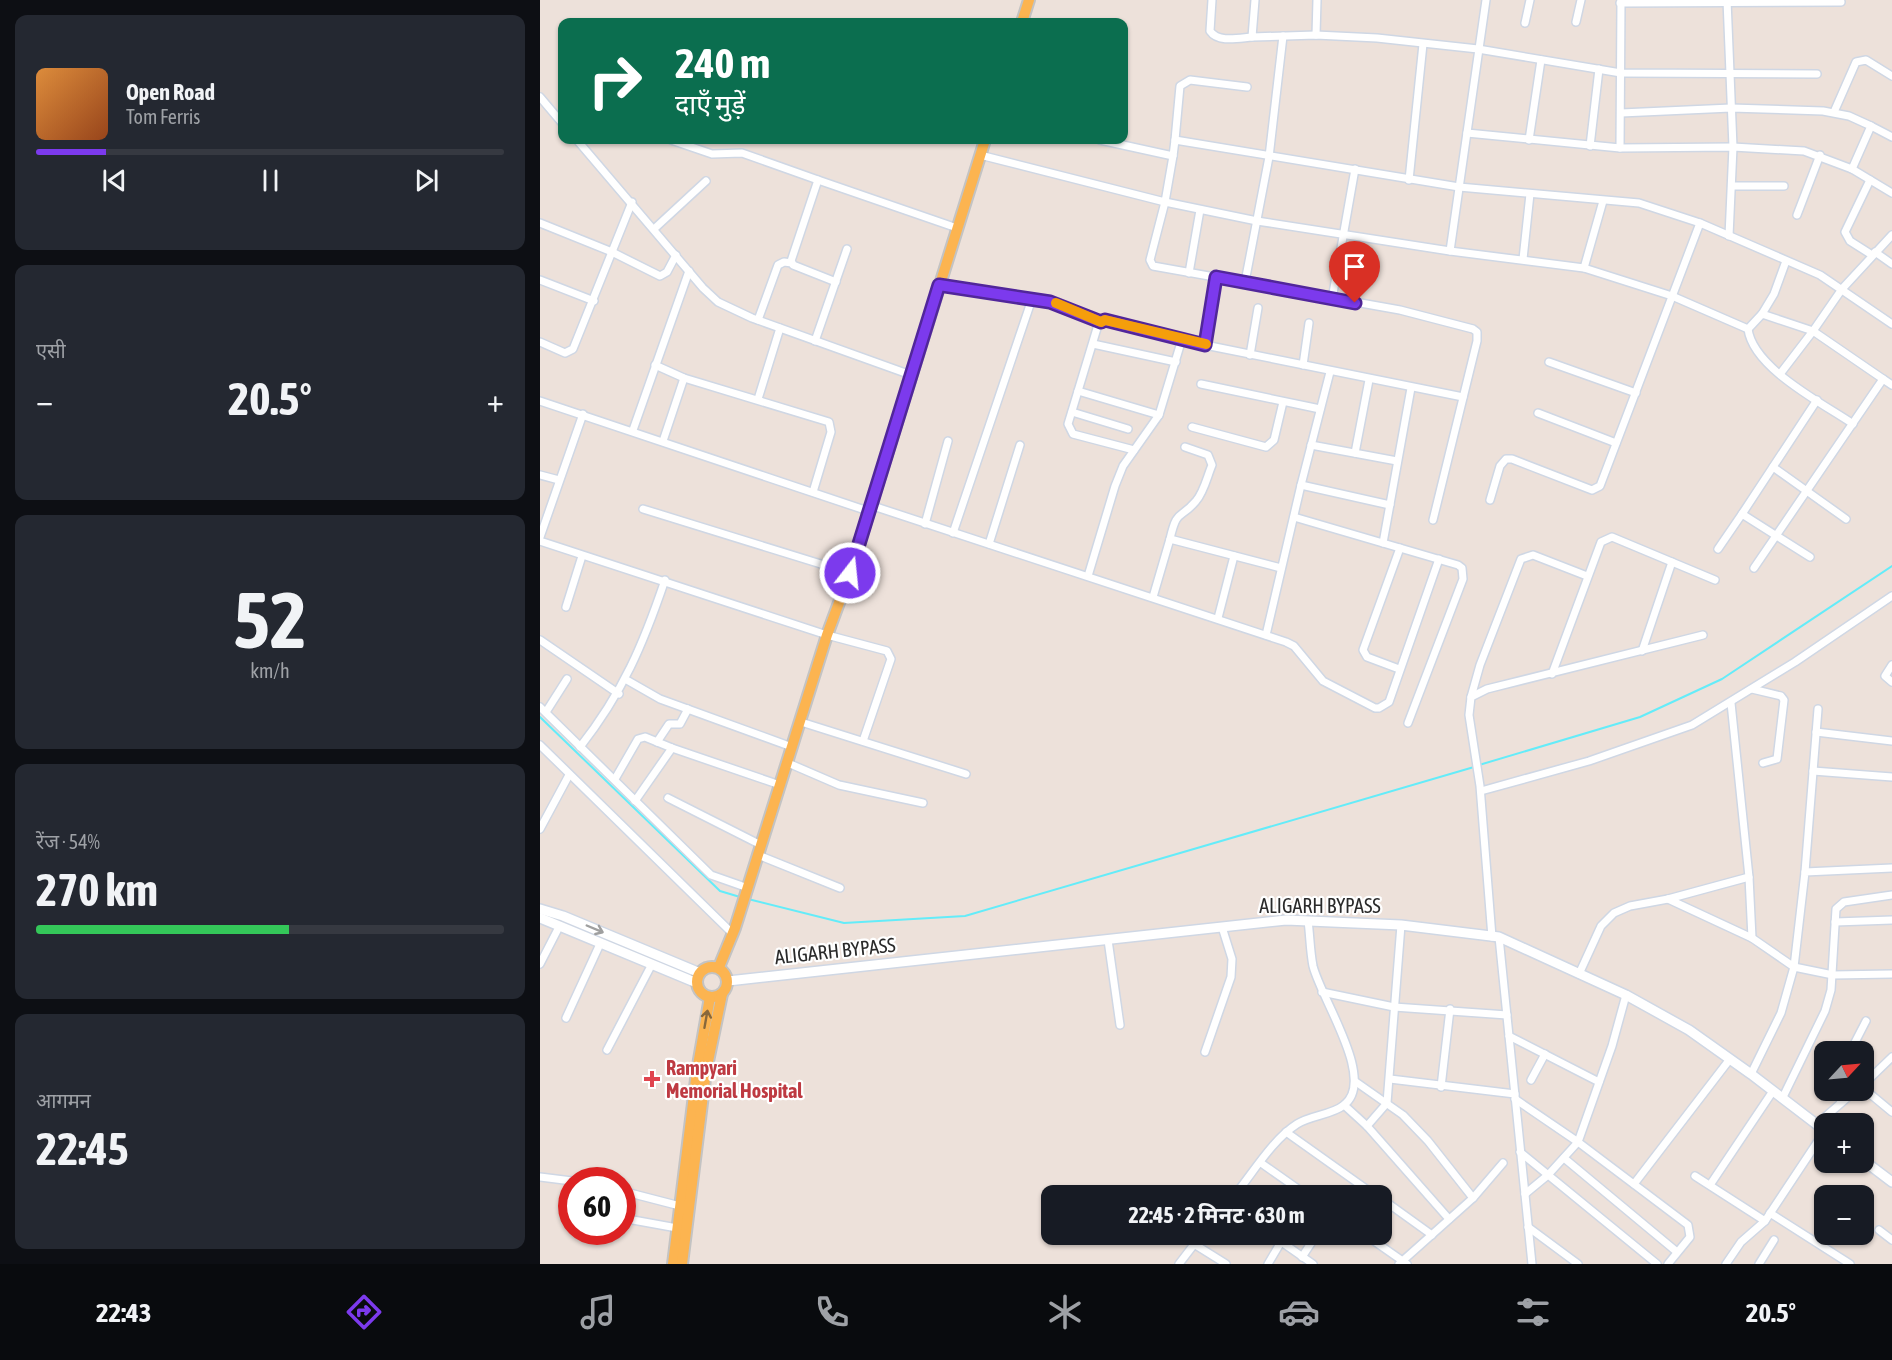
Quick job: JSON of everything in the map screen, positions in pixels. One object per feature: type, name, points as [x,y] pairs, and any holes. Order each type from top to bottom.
[{"type":"main road","points":[[1023,18],[1029,0]]},
{"type":"main road","points":[[719,968],[747,892],[827,635],[850,573],[984,144]]},
{"type":"main road","points":[[540,909],[563,916],[698,978]]},
{"type":"main road","points":[[540,918],[652,964],[698,978]]},
{"type":"main road","name":"ALIGARH BYPASS","points":[[728,981],[1222,927],[1308,921],[1401,925],[1496,937],[1626,995],[1689,1030],[1814,1123]]},
{"type":"main road","points":[[682,1264],[706,1071],[722,994],[728,981],[725,973],[719,968],[710,966],[698,978]]},
{"type":"main road","points":[[698,978],[701,992],[710,997],[722,994]]},
{"type":"main road","points":[[673,1264],[710,997]]},
{"type":"main road","points":[[1874,1168],[1892,1182]]},
{"type":"street","points":[[1212,0],[1210,31],[1213,36],[1219,38],[1316,34],[1478,49],[1621,73],[1817,74]]},
{"type":"street","points":[[1252,37],[1255,0]]},
{"type":"street","points":[[1316,34],[1317,0]]},
{"type":"street","points":[[1450,251],[1486,0]]},
{"type":"street","points":[[1525,23],[1530,0]]},
{"type":"street","points":[[1576,22],[1581,0]]},
{"type":"street","points":[[1620,148],[1621,1],[1841,2]]},
{"type":"street","points":[[1726,1],[1733,147],[1729,236]]},
{"type":"street","points":[[1245,282],[1269,157],[1283,36]]},
{"type":"street","points":[[1409,180],[1423,44]]},
{"type":"street","points":[[1529,140],[1541,60]]},
{"type":"street","points":[[1834,112],[1856,62],[1866,60],[1892,76]]},
{"type":"street","points":[[1590,146],[1599,69]]},
{"type":"street","points":[[1247,87],[1190,80],[1180,86],[1173,156],[1151,263],[1153,266],[1189,273],[1438,318],[1477,332],[1477,341],[1433,520]]},
{"type":"street","points":[[540,97],[558,118]]},
{"type":"street","points":[[1621,113],[1731,108],[1834,112],[1892,137]]},
{"type":"street","points":[[1852,169],[1871,126]]},
{"type":"street","points":[[1467,133],[1620,148],[1788,149],[1820,155],[1852,169],[1892,193]]},
{"type":"street","points":[[1175,140],[1459,187],[1639,203],[1700,223],[1820,275],[1892,324]]},
{"type":"street","points":[[581,144],[703,288],[718,302],[758,320],[911,375]]},
{"type":"street","points":[[683,144],[712,154],[742,153],[957,228]]},
{"type":"street","points":[[1118,144],[1173,156]]},
{"type":"street","points":[[980,155],[1165,202],[1257,221],[1344,236],[1584,268],[1672,296],[1748,329],[1755,351],[1780,374],[1853,424]]},
{"type":"street","points":[[1797,215],[1820,155]]},
{"type":"street","points":[[1332,299],[1355,169]]},
{"type":"street","points":[[792,263],[791,258],[818,180]]},
{"type":"street","points":[[1870,180],[1845,232],[1850,240],[1892,264]]},
{"type":"street","points":[[654,229],[706,181]]},
{"type":"street","points":[[1733,186],[1784,186]]},
{"type":"street","points":[[1523,259],[1530,194]]},
{"type":"street","points":[[1584,268],[1603,201]]},
{"type":"street","points":[[540,342],[570,353],[594,301],[632,202]]},
{"type":"street","points":[[1189,273],[1200,210]]},
{"type":"street","points":[[540,223],[612,252],[660,276],[667,272],[676,255]]},
{"type":"street","points":[[1490,500],[1500,466],[1506,459],[1592,490],[1597,489],[1700,223]]},
{"type":"street","points":[[1780,374],[1842,289],[1892,235]]},
{"type":"street","points":[[815,341],[847,249]]},
{"type":"street","points":[[1748,329],[1762,314],[1774,294],[1786,261]]},
{"type":"street","points":[[758,320],[778,265],[784,262],[792,263],[836,282]]},
{"type":"street","points":[[633,430],[690,271]]},
{"type":"street","points":[[1205,345],[1216,277]]},
{"type":"street","points":[[540,280],[594,301]]},
{"type":"street","points":[[939,285],[1065,306],[1101,322],[1105,320],[1250,355],[1463,398]]},
{"type":"street","points":[[953,533],[1032,299]]},
{"type":"street","points":[[1250,355],[1258,308]]},
{"type":"street","points":[[1762,314],[1813,331],[1892,385]]},
{"type":"street","points":[[1101,322],[1068,424],[1072,434],[1134,450]]},
{"type":"street","points":[[1303,365],[1309,323]]},
{"type":"street","points":[[758,399],[780,328]]},
{"type":"street","points":[[1088,576],[1115,486],[1134,450],[1159,415],[1182,339]]},
{"type":"street","points":[[1093,344],[1176,362]]},
{"type":"street","points":[[1549,362],[1636,393]]},
{"type":"street","points":[[655,365],[684,378],[758,399],[832,425],[813,492]]},
{"type":"street","points":[[1266,635],[1330,372]]},
{"type":"street","points":[[663,441],[684,378]]},
{"type":"street","points":[[1754,568],[1805,490],[1884,379]]},
{"type":"street","points":[[1355,453],[1369,380]]},
{"type":"street","points":[[1202,384],[1320,410]]},
{"type":"street","points":[[1383,543],[1411,388]]},
{"type":"street","points":[[1078,391],[1159,415]]},
{"type":"street","points":[[1718,549],[1817,400]]},
{"type":"street","points":[[540,401],[633,430],[813,492],[925,524],[1266,635],[1293,646],[1323,681],[1374,708],[1380,708],[1389,702],[1439,559]]},
{"type":"street","points":[[1192,427],[1266,447],[1274,440],[1283,402]]},
{"type":"street","points":[[1072,412],[1128,429]]},
{"type":"street","points":[[1538,413],[1616,443]]},
{"type":"street","points":[[583,414],[540,539],[582,556],[665,580],[890,654],[863,741]]},
{"type":"street","points":[[925,524],[948,441]]},
{"type":"street","points":[[988,544],[1020,445]]},
{"type":"street","points":[[1311,445],[1397,461]]},
{"type":"street","points":[[1153,597],[1174,521],[1180,513],[1196,501],[1212,465],[1208,455],[1185,447]]},
{"type":"street","points":[[1773,468],[1846,519]]},
{"type":"street","points":[[540,475],[559,480]]},
{"type":"street","points":[[1301,485],[1390,505]]},
{"type":"street","points":[[643,509],[850,573]]},
{"type":"street","points":[[1742,514],[1810,558]]},
{"type":"street","points":[[1294,518],[1439,559],[1462,568],[1463,579],[1408,723]]},
{"type":"street","points":[[1552,674],[1587,576],[1601,542],[1606,538],[1612,537],[1715,580]]},
{"type":"street","points":[[1170,539],[1281,568]]},
{"type":"street","points":[[1399,669],[1367,657],[1363,650],[1400,548]]},
{"type":"street","points":[[1532,1264],[1481,788],[1469,715],[1480,664],[1521,559],[1533,555],[1587,576]]},
{"type":"street","points":[[566,606],[582,556]]},
{"type":"street","points":[[1218,618],[1234,556]]},
{"type":"street","points":[[1642,651],[1672,562]]},
{"type":"street","points":[[580,747],[618,694],[652,619],[665,580]]},
{"type":"street","points":[[1481,788],[1661,737],[1692,725],[1731,703],[1892,596]]},
{"type":"street","points":[[1472,697],[1486,689],[1703,635]]},
{"type":"street","points":[[540,640],[618,694]]},
{"type":"street","points":[[1892,665],[1885,676],[1892,682]]},
{"type":"street","points":[[567,679],[543,709],[711,875],[747,892]]},
{"type":"street","points":[[625,679],[640,690],[792,747]]},
{"type":"street","points":[[1752,689],[1781,696],[1784,700],[1777,759],[1763,763]]},
{"type":"street","points":[[1731,703],[1749,876],[1752,938]]},
{"type":"street","points":[[657,742],[669,724],[680,724],[688,709]]},
{"type":"street","points":[[1751,1074],[1781,1013],[1794,967],[1805,872],[1818,709]]},
{"type":"street","points":[[801,722],[966,774]]},
{"type":"street","points":[[1816,732],[1892,741]]},
{"type":"street","points":[[615,779],[638,739],[645,737],[780,785]]},
{"type":"street","points":[[540,745],[734,931]]},
{"type":"street","points":[[635,801],[672,748]]},
{"type":"street","points":[[788,763],[839,784],[923,803]]},
{"type":"street","points":[[1813,771],[1892,777]]},
{"type":"street","points":[[540,829],[569,775]]},
{"type":"street","points":[[668,798],[760,850],[840,888]]},
{"type":"street","points":[[1805,872],[1892,868]]},
{"type":"street","points":[[1579,974],[1601,926],[1614,913],[1630,906],[1668,899],[1749,876]]},
{"type":"street","points":[[1782,1097],[1825,1011],[1833,975],[1836,909],[1839,904],[1892,895]]},
{"type":"street","points":[[1668,899],[1752,938],[1794,967],[1833,975],[1892,974]]},
{"type":"street","points":[[1835,922],[1892,920]]},
{"type":"street","points":[[1243,1185],[1286,1132],[1298,1123],[1344,1106],[1354,1092],[1356,1082],[1353,1062],[1322,992],[1313,965],[1308,921]]},
{"type":"street","points":[[1367,1126],[1387,1103],[1401,925]]},
{"type":"street","points":[[540,964],[559,927]]},
{"type":"street","points":[[1205,1052],[1231,977],[1232,960],[1222,927]]},
{"type":"street","points":[[1108,940],[1120,1025]]},
{"type":"street","points":[[566,1018],[600,944]]},
{"type":"street","points":[[607,1050],[652,964]]},
{"type":"street","points":[[1322,992],[1394,1007],[1507,1015]]},
{"type":"street","points":[[1525,1194],[1548,1175],[1578,1142],[1626,995]]},
{"type":"street","points":[[1441,1087],[1450,1010]]},
{"type":"street","points":[[1856,1041],[1866,1021]]},
{"type":"street","points":[[1509,1036],[1599,1082]]},
{"type":"street","points":[[1531,1080],[1545,1054]]},
{"type":"street","points":[[1874,1075],[1892,1056]]},
{"type":"street","points":[[1634,1184],[1730,1059]]},
{"type":"street","points":[[1390,1079],[1515,1097],[1688,1225],[1692,1231],[1690,1237],[1668,1264]]},
{"type":"street","points":[[1356,1082],[1387,1103],[1428,1141],[1473,1198]]},
{"type":"street","points":[[1710,1185],[1773,1091]]},
{"type":"street","points":[[1874,1096],[1892,1112]]},
{"type":"street","points":[[1833,1113],[1841,1102]]},
{"type":"street","points":[[1344,1106],[1367,1126],[1449,1219]]},
{"type":"street","points":[[1286,1132],[1361,1185]]},
{"type":"street","points":[[1726,1264],[1742,1242],[1765,1221],[1814,1142]]},
{"type":"street","points":[[1520,1152],[1657,1264]]},
{"type":"street","points":[[1564,1158],[1677,1252]]},
{"type":"street","points":[[1261,1163],[1292,1185]]},
{"type":"street","points":[[1379,1245],[1403,1263],[1473,1198],[1503,1163]]},
{"type":"street","points":[[1695,1176],[1765,1221]]},
{"type":"street","points":[[540,1177],[558,1179]]},
{"type":"street","points":[[636,1195],[680,1206]]},
{"type":"street","points":[[1392,1206],[1432,1235]]},
{"type":"street","points":[[1770,1213],[1850,1264]]},
{"type":"street","points":[[636,1221],[677,1228]]},
{"type":"street","points":[[1528,1227],[1578,1264]]},
{"type":"street","points":[[1879,1230],[1892,1240]]},
{"type":"street","points":[[1759,1264],[1774,1240]]},
{"type":"street","points":[[1179,1264],[1193,1245]]},
{"type":"street","points":[[1196,1245],[1226,1264]]},
{"type":"street","points":[[1268,1264],[1279,1245]]},
{"type":"street","points":[[1285,1245],[1312,1264]]},
{"type":"street","points":[[1302,1257],[1310,1245]]},
{"type":"waterway","points":[[1479,765],[1640,717],[1722,679],[1892,566]]},
{"type":"waterway","points":[[540,717],[720,891],[740,897]]},
{"type":"waterway","points":[[748,899],[844,923],[965,916],[1474,767]]},
{"type":"slow traffic","points":[[1056,303],[1082,312],[1101,322],[1105,320],[1206,344]]},
{"type":"place","name":"Rampyari Memorial Hospital","points":[[652,1079]]},
{"type":"route","points":[[850,573],[939,285],[1050,302],[1082,312],[1101,322],[1105,320],[1205,345],[1216,277],[1355,303]]}]
